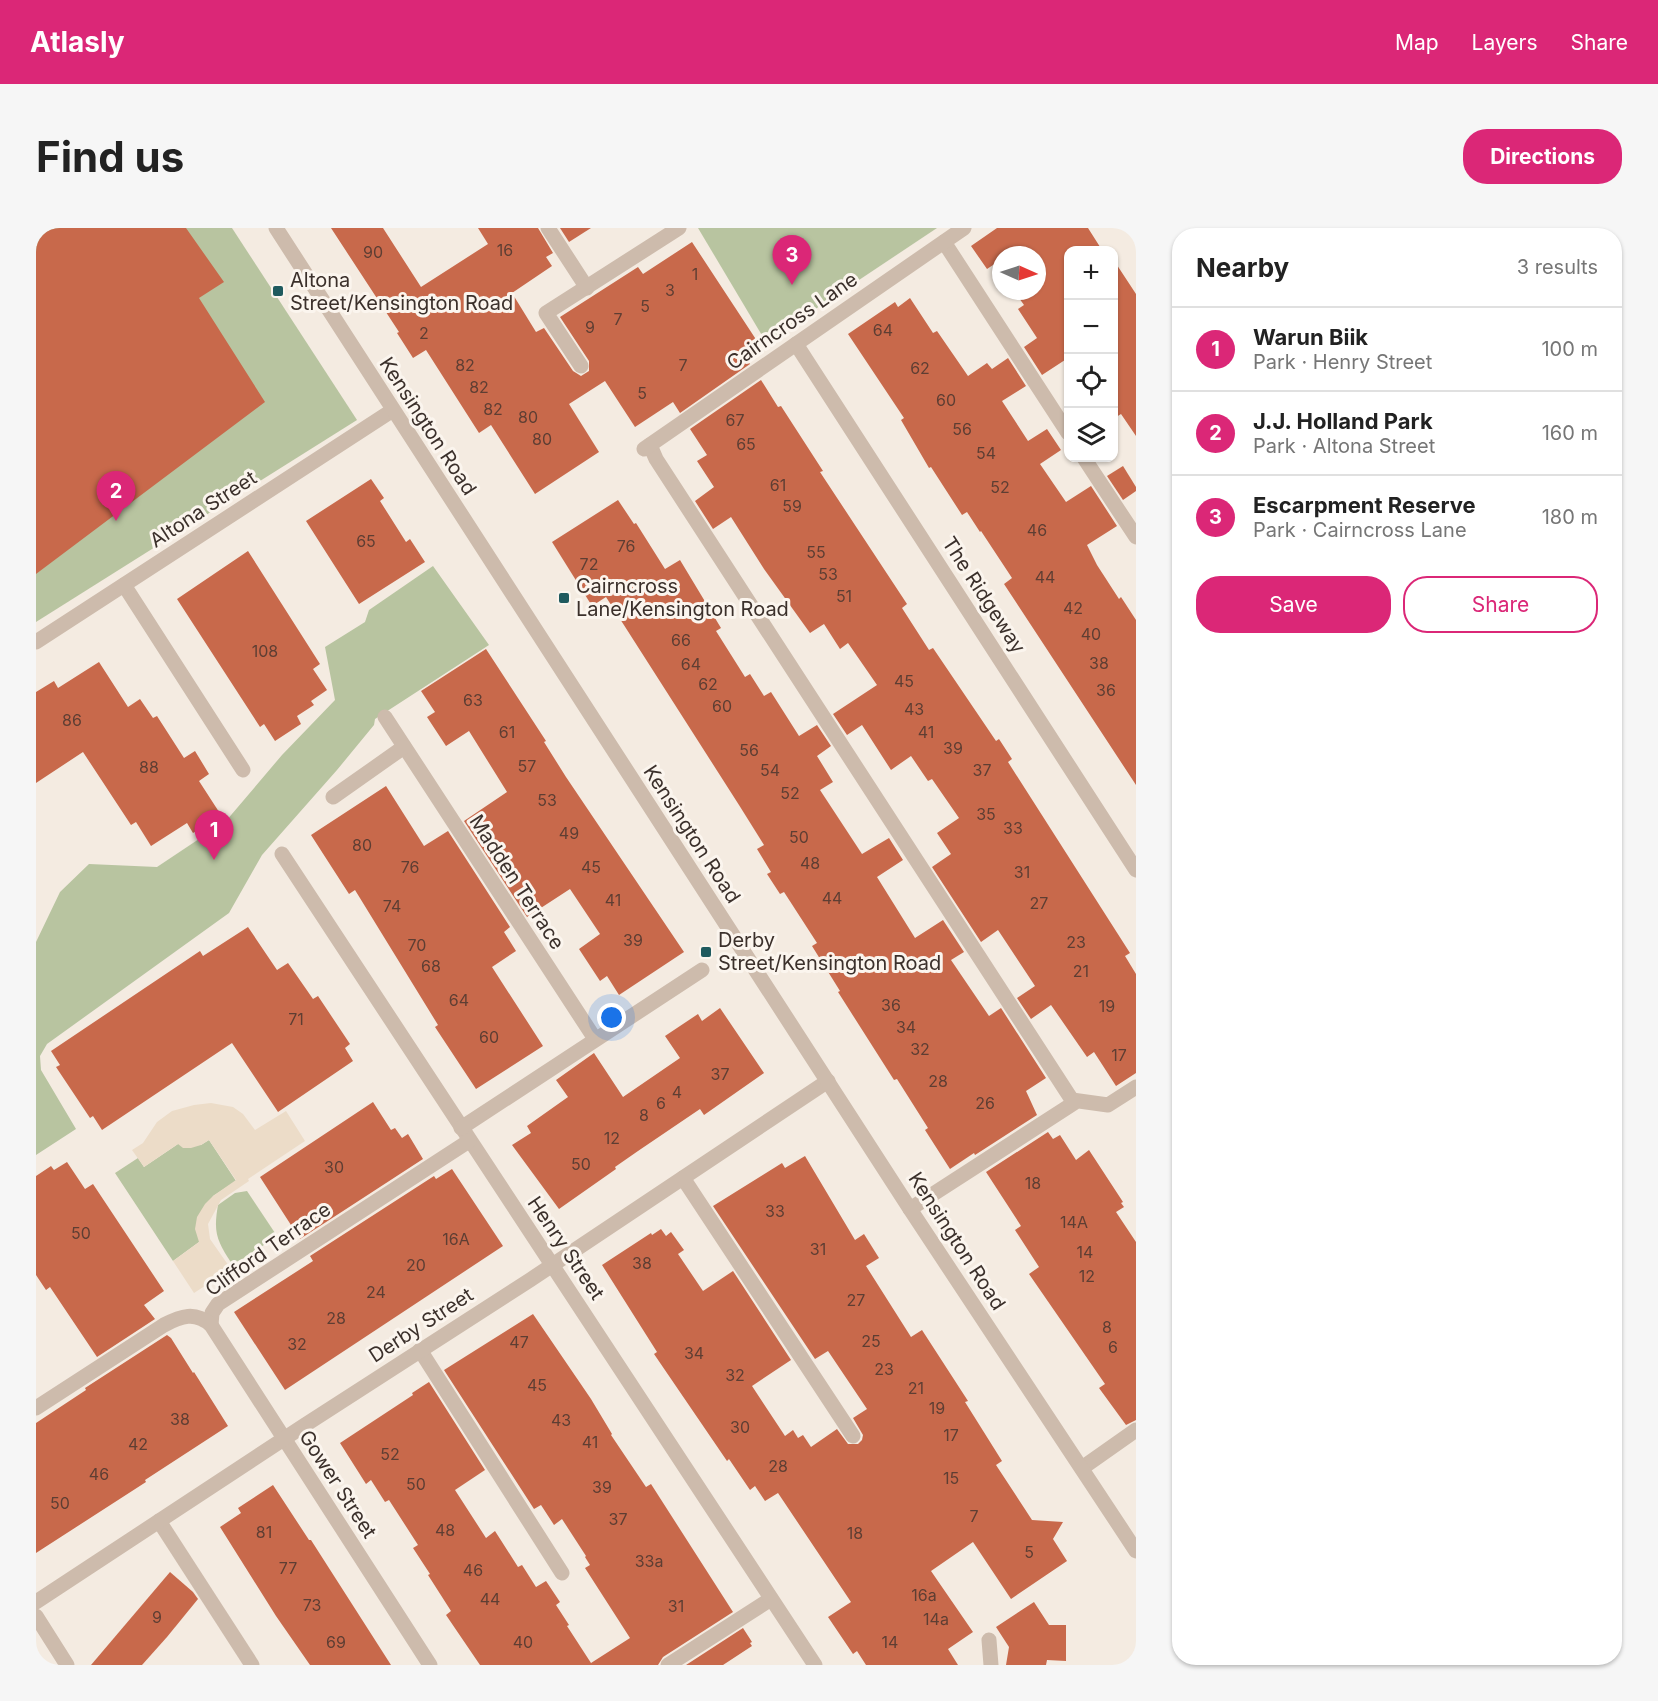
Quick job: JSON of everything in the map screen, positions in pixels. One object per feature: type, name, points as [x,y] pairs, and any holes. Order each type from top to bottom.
[{"type":"street","name":"Kensington Road","points":[[276,228],[910,1209],[1136,1551]]},
{"type":"street","points":[[548,228],[587,288]]},
{"type":"street","points":[[581,366],[546,313],[679,228]]},
{"type":"street","name":"Cairncross Lane","points":[[964,228],[647,447],[1072,1100]]},
{"type":"street","points":[[944,242],[1064,427]]},
{"type":"street","name":"The Ridgeway","points":[[796,344],[1136,870]]},
{"type":"street","name":"Altona Street","points":[[36,642],[393,410]]},
{"type":"street","points":[[1087,462],[1136,537]]},
{"type":"street","points":[[124,585],[243,770]]},
{"type":"street","name":"Madden Terrace","points":[[385,717],[595,1039]]},
{"type":"street","points":[[333,797],[404,747]]},
{"type":"street","name":"Henry Street","points":[[282,854],[815,1665]]},
{"type":"street","name":"Clifford Terrace","points":[[210,1325],[212,1314],[218,1304],[465,1134],[595,1039],[702,970]]},
{"type":"street","name":"Derby Street","points":[[36,1602],[552,1265],[828,1081]]},
{"type":"street","points":[[910,1209],[1074,1103],[1072,1100],[1108,1105],[1136,1087]]},
{"type":"street","points":[[683,1178],[853,1436]]},
{"type":"street","name":"Clifford Terrace","points":[[36,1408],[178,1318],[194,1316],[210,1325]]},
{"type":"street","name":"Gower Street","points":[[210,1325],[430,1665]]},
{"type":"street","points":[[420,1350],[562,1573]]},
{"type":"street","points":[[1082,1468],[1136,1430]]},
{"type":"street","points":[[159,1521],[252,1665]]},
{"type":"street","points":[[668,1665],[771,1599]]},
{"type":"street","points":[[36,1616],[67,1665]]},
{"type":"street","points":[[989,1640],[991,1665]]},
{"type":"green space","points":[[36,228],[232,228],[357,420],[36,622]]},
{"type":"green space","points":[[698,228],[937,228],[766,342]]},
{"type":"green space","points":[[433,566],[489,645],[375,719],[374,725],[337,770],[262,855],[229,913],[47,1044],[40,1056],[41,1070],[76,1129],[36,1155],[36,942],[60,892],[89,864],[157,867],[226,821],[282,755],[335,700],[325,647],[365,622],[369,610]]},
{"type":"green space","points":[[209,1140],[236,1181],[213,1196],[199,1242],[173,1261],[115,1173],[138,1158],[144,1167],[178,1144],[201,1145]]},
{"type":"green space","points":[[247,1191],[277,1236],[232,1264],[216,1230],[218,1205],[235,1193]]},
{"type":"shaded area","points":[[211,1103],[233,1107],[243,1114],[255,1130],[286,1111],[305,1141],[221,1200],[208,1224],[210,1239],[231,1269],[194,1293],[173,1261],[199,1242],[195,1229],[197,1217],[205,1204],[236,1180],[209,1140],[191,1148],[183,1148],[178,1144],[144,1167],[132,1150],[143,1143],[157,1122],[172,1111]]},
{"type":"building","points":[[36,228],[186,228],[224,282],[199,298],[265,402],[36,574]]},
{"type":"building","points":[[331,228],[383,228],[421,287],[488,244],[478,228],[538,228],[553,253],[546,257],[552,266],[512,293],[536,332],[544,328],[573,371],[581,376],[589,371],[589,361],[560,317],[638,267],[643,274],[692,242],[759,344],[744,355],[750,364],[680,413],[673,402],[635,427],[605,381],[569,404],[599,452],[535,494],[491,425],[479,433],[426,350],[413,358],[397,333],[399,332]]},
{"type":"building","points":[[560,228],[591,228],[569,242]]},
{"type":"building","points":[[997,228],[1088,228],[1099,246],[1064,246],[1064,361],[1042,375],[1024,347],[1037,338],[1018,309],[1024,305],[1020,300],[1046,300],[1046,246],[992,246],[992,266],[987,269],[971,246]]},
{"type":"building","points":[[1118,267],[1136,294],[1136,436],[1121,414],[1118,416]]},
{"type":"building","points":[[910,298],[933,333],[937,331],[968,376],[987,363],[992,369],[1008,358],[1026,386],[1002,401],[1028,441],[1047,429],[1061,450],[1040,464],[1066,502],[1091,486],[1117,526],[1087,545],[1119,599],[1121,597],[1136,620],[1136,785],[1004,584],[1012,578],[967,512],[962,515],[931,467],[929,468],[901,420],[904,418],[848,334],[895,302],[898,307]]},
{"type":"building","points":[[761,380],[778,407],[781,406],[823,471],[820,472],[907,604],[902,608],[929,650],[933,648],[996,741],[999,739],[1012,759],[1008,762],[1130,953],[1125,956],[1136,974],[1136,1073],[1116,1086],[1094,1052],[1087,1057],[1051,1005],[1031,1019],[1017,998],[1035,986],[998,930],[981,942],[932,867],[951,854],[937,833],[959,818],[932,779],[928,781],[911,756],[891,770],[862,725],[847,735],[833,714],[877,685],[848,643],[840,649],[824,624],[810,633],[764,569],[731,517],[713,529],[695,501],[714,487],[697,461],[707,455],[690,429]]},
{"type":"building","points":[[1123,466],[1136,487],[1136,491],[1123,500],[1107,476]]},
{"type":"building","points":[[371,479],[384,498],[380,501],[406,542],[410,539],[425,562],[359,604],[306,521]]},
{"type":"building","points":[[618,500],[634,524],[636,523],[665,569],[680,560],[721,628],[716,631],[745,677],[750,674],[764,696],[771,692],[799,736],[817,725],[831,746],[817,756],[833,782],[820,790],[862,854],[889,838],[903,860],[877,877],[915,938],[943,920],[964,952],[951,960],[989,1016],[1001,1008],[1046,1078],[1026,1091],[1037,1115],[950,1169],[925,1130],[928,1128],[897,1079],[894,1080],[838,992],[840,991],[812,946],[817,943],[784,892],[780,894],[767,874],[771,872],[757,849],[764,845],[739,805],[606,597],[592,606],[552,542]]},
{"type":"building","points":[[248,551],[320,664],[313,669],[327,690],[311,701],[314,705],[297,716],[301,724],[275,741],[264,724],[260,727],[177,599]]},
{"type":"building","points":[[486,649],[546,741],[544,742],[566,777],[684,952],[619,995],[607,976],[600,981],[579,949],[600,934],[570,889],[527,917],[464,821],[507,792],[469,731],[446,746],[427,717],[435,712],[421,691]]},
{"type":"building","points":[[99,662],[128,707],[140,699],[153,718],[157,716],[184,758],[195,751],[209,774],[199,781],[221,815],[193,833],[187,823],[151,846],[136,822],[131,825],[83,752],[36,783],[36,692],[54,681],[58,688]]},
{"type":"building","points":[[386,786],[424,846],[448,831],[510,927],[504,932],[516,951],[492,967],[543,1046],[476,1089],[435,1027],[438,1025],[355,890],[349,894],[311,835]]},
{"type":"building","points":[[248,927],[277,970],[288,963],[313,999],[318,996],[350,1044],[345,1048],[353,1061],[278,1112],[232,1043],[102,1130],[93,1116],[90,1118],[56,1067],[60,1065],[51,1051],[200,951],[203,956]]},
{"type":"building","points":[[720,1008],[764,1073],[704,1115],[700,1109],[615,1167],[616,1169],[559,1209],[512,1145],[531,1133],[527,1126],[568,1097],[556,1080],[594,1053],[623,1097],[680,1058],[665,1036],[698,1014],[702,1021]]},
{"type":"building","points":[[373,1102],[391,1130],[395,1128],[402,1138],[408,1134],[423,1159],[300,1239],[260,1177]]},
{"type":"building","points":[[1048,1132],[1053,1139],[1060,1135],[1076,1160],[1089,1150],[1123,1202],[1121,1203],[1124,1207],[1116,1212],[1136,1242],[1136,1420],[1126,1425],[1099,1388],[1105,1384],[1029,1274],[1039,1267],[1015,1230],[1021,1226],[986,1172]]},
{"type":"building","points":[[805,1156],[855,1240],[864,1234],[879,1258],[866,1266],[911,1337],[922,1330],[968,1401],[965,1402],[1002,1461],[996,1465],[1032,1520],[1063,1522],[1053,1539],[1067,1561],[1011,1599],[973,1542],[931,1571],[973,1632],[948,1649],[958,1665],[866,1665],[857,1651],[853,1654],[828,1617],[851,1602],[778,1493],[765,1501],[755,1486],[750,1490],[729,1459],[727,1461],[654,1354],[657,1352],[602,1265],[661,1229],[666,1236],[671,1232],[684,1250],[678,1254],[703,1291],[733,1271],[791,1360],[752,1386],[785,1436],[793,1430],[798,1438],[803,1435],[811,1447],[837,1429],[848,1444],[858,1444],[863,1435],[853,1418],[867,1409],[828,1351],[815,1359],[713,1206],[782,1163],[785,1168]]},
{"type":"building","points":[[67,1162],[85,1189],[93,1184],[164,1291],[144,1305],[155,1319],[97,1357],[50,1287],[46,1290],[36,1275],[36,1176],[51,1166],[54,1170]]},
{"type":"building","points":[[452,1169],[503,1246],[285,1390],[234,1312],[313,1261],[310,1256],[434,1176],[436,1179]]},
{"type":"building","points":[[533,1314],[591,1399],[611,1435],[646,1487],[651,1484],[733,1612],[663,1657],[658,1665],[480,1665],[446,1615],[451,1611],[413,1548],[418,1545],[389,1500],[385,1502],[371,1480],[366,1484],[340,1443],[429,1382],[485,1470],[455,1490],[486,1538],[495,1531],[518,1567],[522,1565],[536,1587],[546,1581],[560,1602],[556,1605],[569,1625],[567,1626],[591,1663],[630,1638],[585,1568],[590,1565],[586,1556],[562,1519],[554,1525],[541,1505],[534,1509],[444,1370]]},
{"type":"building","points":[[167,1335],[194,1372],[228,1426],[36,1553],[36,1423]]},
{"type":"building","points":[[273,1485],[391,1665],[310,1665],[276,1616],[220,1527],[241,1513],[238,1508]]},
{"type":"building","points":[[170,1572],[198,1599],[167,1637],[142,1665],[91,1665]]},
{"type":"building","points":[[1034,1602],[1049,1625],[1066,1625],[1066,1661],[1047,1660],[1046,1665],[1006,1665],[1009,1647],[996,1627]]},
{"type":"building","points":[[743,1628],[752,1646],[723,1665],[686,1665]]},
{"type":"place","name":"Escarpment Reserve","points":[[792,285]]},
{"type":"place","name":"Altona Street/Kensington Road","points":[[278,291]]},
{"type":"place","name":"J.J. Holland Park","points":[[116,521]]},
{"type":"place","name":"Cairncross Lane/Kensington Road","points":[[564,598]]},
{"type":"place","name":"Warun Biik","points":[[214,860]]},
{"type":"place","name":"Derby Street/Kensington Road","points":[[706,952]]}]
